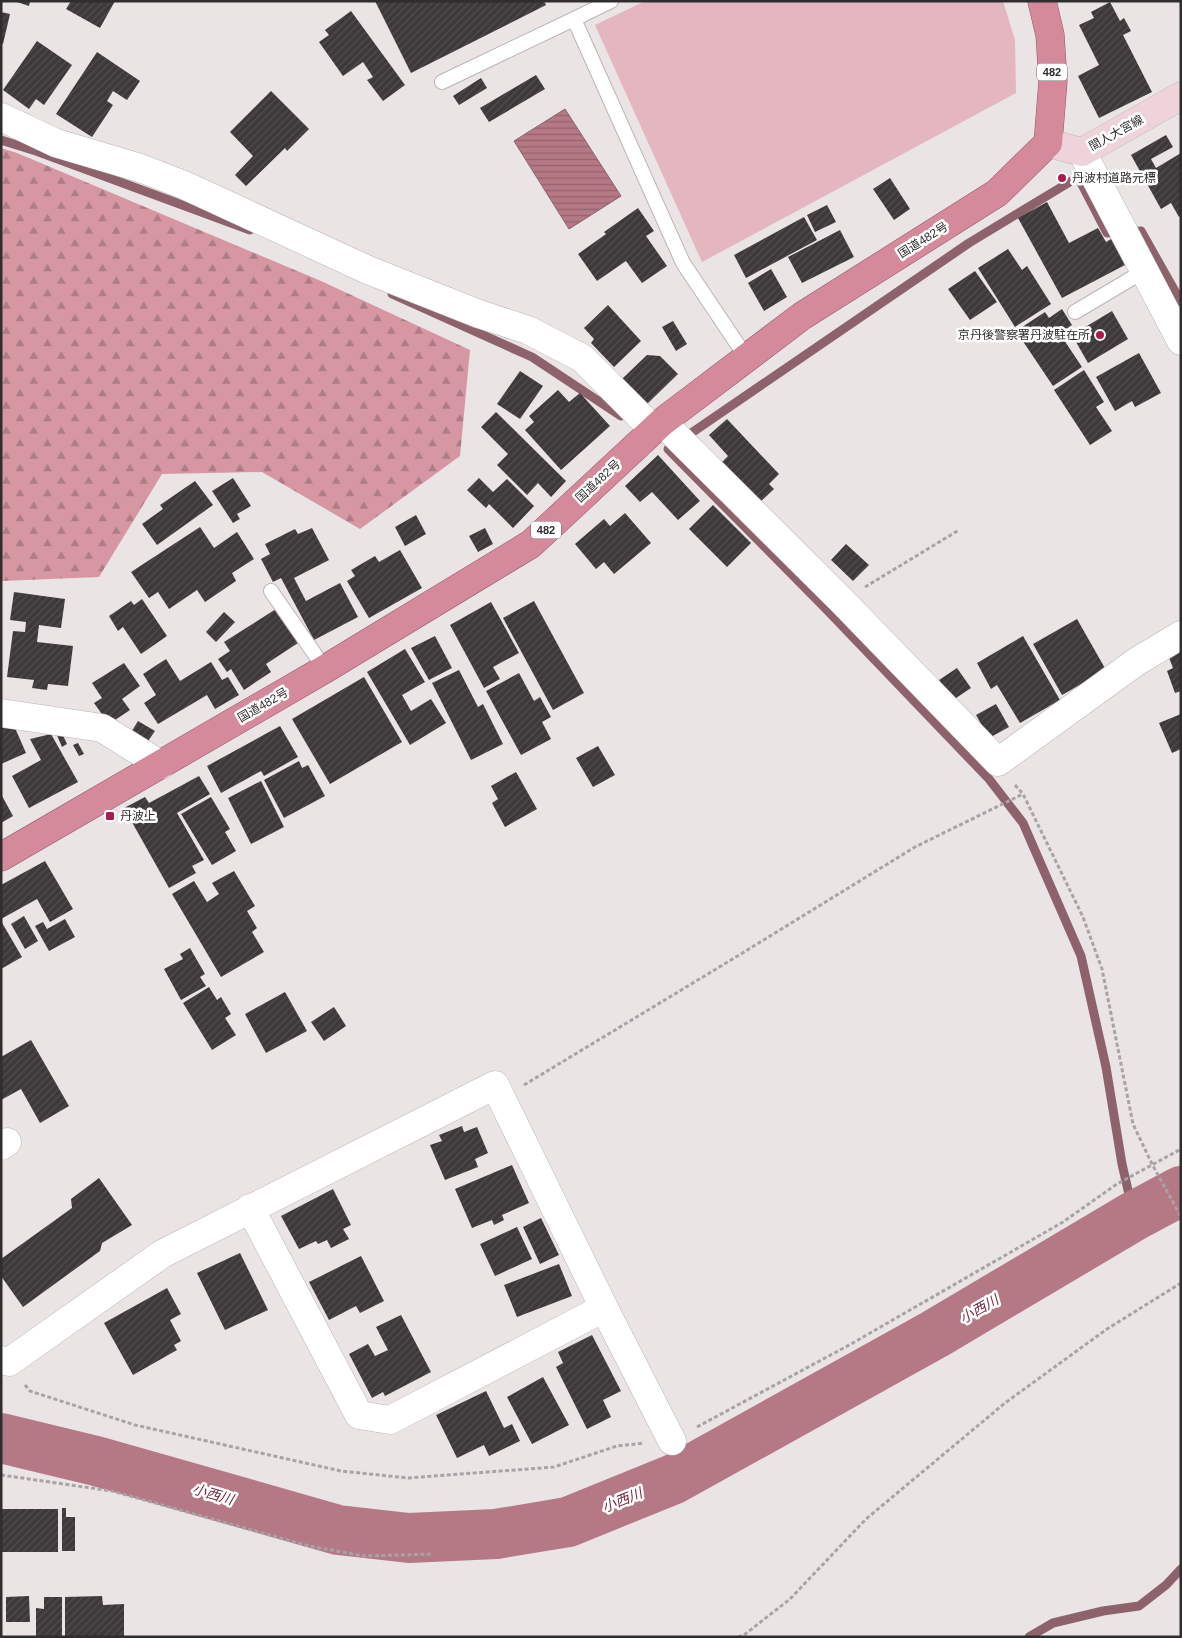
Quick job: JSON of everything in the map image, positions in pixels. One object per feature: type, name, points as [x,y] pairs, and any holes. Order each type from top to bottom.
[{"type":"highway","name":"482","points":[[1042,1],[1050,35],[1053,81],[1048,143]]},
{"type":"highway","name":"国道482号","points":[[1,857],[325,668],[531,544],[658,425],[802,316],[997,193],[1048,143]]},
{"type":"main road","name":"間人大宮線","points":[[1048,143],[1082,152],[1181,96]]},
{"type":"street","points":[[1,117],[56,143],[140,168],[184,185],[368,270],[479,314],[528,330],[582,358],[658,425],[842,601],[998,762],[1136,662],[1181,635]]},
{"type":"street","points":[[1082,152],[1181,341]]},
{"type":"street","points":[[1,713],[102,728],[160,764]]},
{"type":"street","points":[[5,1361],[162,1254],[496,1085],[604,1308],[672,1441]]},
{"type":"street","points":[[250,1208],[359,1415],[390,1420],[604,1308]]},
{"type":"lane","points":[[442,82],[611,1]]},
{"type":"lane","points":[[574,19],[683,263],[746,357]]},
{"type":"lane","points":[[1075,312],[1144,271]]},
{"type":"lane","points":[[271,591],[325,668]]},
{"type":"path","points":[[842,601],[959,530]]},
{"type":"path","points":[[998,762],[1023,794],[1083,917],[1102,970],[1133,1124],[1181,1217]]},
{"type":"path","points":[[502,1098],[915,847],[1023,794]]},
{"type":"path","points":[[5,1361],[30,1391],[136,1425],[341,1471],[408,1478],[554,1467],[617,1446],[672,1441],[851,1344],[1063,1222],[1117,1184],[1181,1149]]},
{"type":"path","points":[[738,1637],[790,1599],[866,1519],[1005,1403],[1108,1329],[1181,1283]]},
{"type":"path","points":[[1,1475],[112,1491],[309,1546],[364,1556],[433,1554]]},
{"type":"shaded area","points":[[645,1],[1003,1],[1015,40],[1016,93],[702,262],[595,25]]},
{"type":"shaded area","points":[[565,109],[621,196],[569,229],[514,141]]},
{"type":"green space","points":[[1,148],[17,153],[321,281],[470,350],[460,456],[360,529],[262,472],[162,474],[99,577],[1,581]]},
{"type":"building","points":[[14,1],[30,1],[29,6]]},
{"type":"building","points":[[71,1],[115,1],[100,28],[66,9]]},
{"type":"building","points":[[375,1],[544,1],[546,5],[411,73]]},
{"type":"building","points":[[1110,2],[1120,21],[1124,18],[1131,31],[1123,35],[1152,92],[1099,118],[1078,76],[1099,65],[1079,25],[1094,18],[1091,12]]},
{"type":"building","points":[[351,11],[405,85],[383,101],[367,80],[373,77],[363,62],[343,76],[319,42],[329,35],[325,30]]},
{"type":"building","points":[[1,12],[10,14],[3,44],[1,43]]},
{"type":"building","points":[[37,41],[72,65],[44,105],[36,99],[29,109],[3,90]]},
{"type":"building","points":[[97,52],[140,81],[127,100],[113,91],[107,101],[113,105],[92,137],[56,114]]},
{"type":"building","points":[[536,75],[545,89],[489,122],[480,108]]},
{"type":"building","points":[[481,78],[487,88],[459,105],[453,96]]},
{"type":"building","points":[[271,91],[309,129],[287,151],[285,148],[246,186],[235,175],[253,156],[230,132]]},
{"type":"building","points":[[1166,135],[1173,147],[1151,159],[1156,168],[1181,153],[1181,216],[1179,217],[1171,203],[1161,209],[1131,155]]},
{"type":"building","points":[[890,178],[910,209],[894,220],[873,189]]},
{"type":"building","points":[[1047,202],[1069,243],[1098,228],[1106,242],[1111,239],[1125,265],[1062,298],[1018,218]]},
{"type":"building","points":[[827,205],[836,222],[815,232],[807,215]]},
{"type":"building","points":[[638,208],[654,231],[646,236],[667,266],[642,283],[626,261],[597,281],[578,254],[606,234],[604,232]]},
{"type":"building","points":[[804,217],[817,240],[746,278],[734,255]]},
{"type":"building","points":[[840,230],[854,257],[802,283],[788,257]]},
{"type":"building","points":[[1008,249],[1022,270],[1027,266],[1051,304],[1015,327],[978,268]]},
{"type":"building","points":[[771,269],[787,297],[764,311],[748,283]]},
{"type":"building","points":[[975,271],[997,302],[970,320],[948,289]]},
{"type":"building","points":[[608,305],[641,341],[614,367],[591,343],[594,339],[584,328]]},
{"type":"building","points":[[1062,309],[1072,325],[1060,334],[1082,367],[1053,386],[1016,331],[1045,312],[1049,318]]},
{"type":"building","points":[[1112,311],[1128,339],[1088,363],[1072,335]]},
{"type":"building","points":[[673,321],[687,344],[676,351],[662,327]]},
{"type":"building","points":[[1139,353],[1161,393],[1135,407],[1132,401],[1115,411],[1096,377]]},
{"type":"building","points":[[647,355],[660,356],[678,374],[646,405],[622,379]]},
{"type":"building","points":[[1084,370],[1104,402],[1096,407],[1112,431],[1090,445],[1054,390]]},
{"type":"building","points":[[520,371],[543,386],[520,419],[497,404]]},
{"type":"building","points":[[558,390],[569,402],[580,393],[610,426],[561,470],[525,430],[534,422],[529,416]]},
{"type":"building","points":[[496,412],[566,481],[551,497],[538,483],[527,495],[497,465],[508,454],[481,427]]},
{"type":"building","points":[[727,419],[779,474],[769,484],[774,489],[760,502],[722,462],[728,456],[709,435]]},
{"type":"building","points":[[658,455],[700,501],[678,520],[652,492],[640,502],[625,486]]},
{"type":"building","points":[[233,478],[251,506],[237,514],[240,519],[233,523],[212,491]]},
{"type":"building","points":[[479,478],[493,492],[507,479],[534,506],[513,528],[489,504],[486,508],[467,490]]},
{"type":"building","points":[[195,481],[213,505],[157,545],[142,524],[163,509],[160,505]]},
{"type":"building","points":[[713,505],[751,543],[727,567],[689,529]]},
{"type":"building","points":[[625,513],[651,543],[614,574],[604,562],[596,569],[575,544],[604,519],[610,526]]},
{"type":"building","points":[[416,515],[426,534],[405,546],[395,527]]},
{"type":"building","points":[[200,527],[214,548],[237,532],[254,559],[232,573],[236,581],[205,602],[197,590],[169,609],[158,592],[149,598],[131,572]]},
{"type":"building","points":[[312,528],[329,560],[294,578],[306,601],[340,583],[358,617],[314,640],[281,578],[273,582],[261,559],[270,554],[265,544],[295,529],[298,534]]},
{"type":"building","points":[[485,528],[493,544],[478,552],[469,536]]},
{"type":"building","points":[[846,544],[869,565],[853,581],[831,560]]},
{"type":"building","points":[[400,550],[422,588],[369,618],[347,581],[355,576],[351,570],[375,556],[379,562]]},
{"type":"building","points":[[14,592],[65,599],[61,628],[39,625],[37,642],[73,646],[68,686],[48,684],[47,690],[32,688],[34,680],[7,677],[13,631],[25,632],[26,622],[10,620]]},
{"type":"building","points":[[142,599],[167,636],[141,654],[123,627],[118,631],[109,616],[131,601],[134,605]]},
{"type":"building","points":[[534,601],[584,693],[553,710],[503,618]]},
{"type":"building","points":[[491,602],[519,653],[493,667],[500,679],[484,688],[450,625]]},
{"type":"building","points":[[276,609],[298,643],[266,664],[271,672],[244,690],[231,669],[227,672],[218,659],[230,651],[224,642]]},
{"type":"building","points":[[224,612],[235,622],[216,642],[206,632]]},
{"type":"building","points":[[1077,619],[1106,670],[1062,695],[1033,644]]},
{"type":"building","points":[[435,636],[452,668],[429,680],[411,648]]},
{"type":"building","points":[[1023,636],[1060,700],[1020,723],[997,685],[991,689],[977,663]]},
{"type":"building","points":[[405,649],[425,682],[402,695],[411,711],[431,699],[446,723],[410,745],[367,672]]},
{"type":"building","points":[[1181,650],[1181,691],[1175,693],[1167,671],[1173,668],[1168,655]]},
{"type":"building","points":[[166,659],[180,681],[211,662],[222,680],[228,677],[239,695],[215,709],[207,695],[158,724],[144,703],[156,695],[143,674]]},
{"type":"building","points":[[124,663],[140,686],[122,699],[130,710],[109,724],[94,703],[102,698],[92,683]]},
{"type":"building","points":[[957,668],[971,688],[953,700],[939,680]]},
{"type":"building","points":[[459,670],[478,707],[483,704],[503,744],[471,760],[432,683]]},
{"type":"building","points":[[519,673],[534,701],[540,697],[551,717],[542,722],[551,739],[521,755],[486,691]]},
{"type":"building","points":[[364,677],[402,742],[330,784],[292,719]]},
{"type":"building","points":[[996,704],[1009,727],[989,738],[976,715]]},
{"type":"building","points":[[1181,714],[1181,749],[1172,753],[1159,723]]},
{"type":"building","points":[[12,721],[26,753],[1,764],[1,726]]},
{"type":"building","points":[[138,721],[155,731],[146,744],[130,734]]},
{"type":"building","points":[[280,726],[298,757],[264,776],[261,771],[221,793],[207,766]]},
{"type":"building","points":[[61,731],[67,744],[62,747],[56,733]]},
{"type":"building","points":[[51,734],[78,782],[29,808],[12,776],[41,760],[30,739]]},
{"type":"building","points":[[78,743],[84,754],[79,756],[73,745]]},
{"type":"building","points":[[598,746],[615,775],[593,787],[576,758]]},
{"type":"building","points":[[299,761],[302,768],[308,765],[325,796],[284,818],[264,780]]},
{"type":"building","points":[[516,772],[537,809],[505,827],[492,803],[498,799],[491,786]]},
{"type":"building","points":[[199,776],[210,794],[177,813],[204,860],[192,866],[196,873],[169,888],[124,808],[145,797],[149,803]]},
{"type":"building","points":[[261,781],[284,827],[251,844],[228,798]]},
{"type":"building","points":[[1,794],[13,816],[1,823]]},
{"type":"building","points":[[211,797],[230,829],[225,832],[236,851],[212,865],[181,814]]},
{"type":"building","points":[[45,861],[73,909],[50,922],[37,899],[1,919],[1,885]]},
{"type":"building","points":[[234,871],[255,906],[247,911],[257,928],[252,932],[264,952],[221,977],[172,894],[194,881],[207,902],[219,894],[212,883]]},
{"type":"building","points":[[24,916],[38,941],[25,949],[11,924]]},
{"type":"building","points":[[65,919],[75,937],[49,951],[35,926],[43,922],[47,929]]},
{"type":"building","points":[[1,921],[22,957],[1,969]]},
{"type":"building","points":[[190,948],[205,974],[200,977],[206,986],[181,1000],[164,969],[183,959],[180,954]]},
{"type":"building","points":[[209,987],[217,1000],[221,997],[231,1014],[225,1018],[236,1035],[212,1050],[183,1003]]},
{"type":"building","points":[[285,992],[307,1031],[266,1053],[245,1014]]},
{"type":"building","points":[[334,1007],[346,1026],[324,1041],[311,1022]]},
{"type":"building","points":[[31,1040],[69,1106],[40,1123],[21,1089],[1,1100],[1,1057]]},
{"type":"building","points":[[462,1126],[464,1132],[477,1127],[488,1153],[475,1159],[478,1167],[445,1180],[430,1145],[442,1141],[439,1135]]},
{"type":"building","points":[[512,1165],[529,1203],[502,1215],[504,1220],[494,1225],[492,1220],[472,1228],[455,1189]]},
{"type":"building","points":[[99,1178],[132,1225],[102,1243],[100,1251],[23,1307],[1,1276],[1,1259],[72,1208],[71,1199]]},
{"type":"building","points":[[333,1189],[351,1225],[343,1229],[349,1239],[331,1248],[327,1240],[318,1244],[316,1241],[299,1249],[281,1216]]},
{"type":"building","points":[[541,1218],[559,1255],[540,1264],[523,1227]]},
{"type":"building","points":[[517,1227],[532,1259],[495,1276],[480,1244]]},
{"type":"building","points":[[240,1253],[268,1310],[225,1330],[197,1273]]},
{"type":"building","points":[[361,1256],[384,1301],[360,1313],[356,1306],[329,1320],[309,1282]]},
{"type":"building","points":[[559,1264],[572,1296],[517,1317],[504,1285]]},
{"type":"building","points":[[167,1288],[181,1314],[170,1320],[181,1341],[174,1345],[177,1350],[133,1375],[104,1323]]},
{"type":"building","points":[[401,1315],[431,1372],[385,1396],[383,1392],[372,1398],[349,1354],[368,1344],[375,1356],[388,1350],[376,1327]]},
{"type":"building","points":[[592,1335],[621,1391],[603,1400],[611,1417],[587,1429],[556,1367],[563,1363],[558,1352]]},
{"type":"building","points":[[543,1377],[569,1425],[532,1444],[507,1397]]},
{"type":"building","points":[[486,1391],[504,1428],[512,1424],[520,1441],[489,1456],[484,1445],[457,1458],[436,1415]]},
{"type":"building","points":[[62,1508],[66,1508],[66,1517],[75,1517],[75,1551],[62,1551]]},
{"type":"building","points":[[1,1509],[58,1509],[58,1552],[1,1552]]},
{"type":"building","points":[[29,1596],[30,1622],[6,1622],[6,1597]]},
{"type":"building","points":[[102,1596],[103,1605],[124,1604],[124,1637],[65,1637],[65,1597]]},
{"type":"building","points":[[44,1597],[62,1597],[62,1637],[36,1637],[36,1608],[44,1609]]},
{"type":"waterway","points":[[1,140],[36,151],[250,230]]},
{"type":"waterway","points":[[1134,1216],[1122,1164],[1106,1067],[1081,956],[1023,823],[989,779],[826,609],[668,449],[969,243],[1078,177],[1107,233],[1141,231],[1181,302]]},
{"type":"waterway","points":[[392,294],[532,357],[621,416]]},
{"type":"waterway","name":"小西川","points":[[1,1438],[96,1461],[338,1530],[409,1538],[496,1534],[568,1522],[674,1479],[935,1334],[1134,1216],[1181,1191]]},
{"type":"waterway","points":[[1029,1637],[1053,1623],[1103,1611],[1139,1606],[1166,1585],[1181,1569]]},
{"type":"place","name":"丹波村道路元標","points":[[1062,178]]},
{"type":"place","name":"京丹後警察署丹波駐在所","points":[[1100,335]]},
{"type":"place","name":"丹波上","points":[[110,816]]}]
